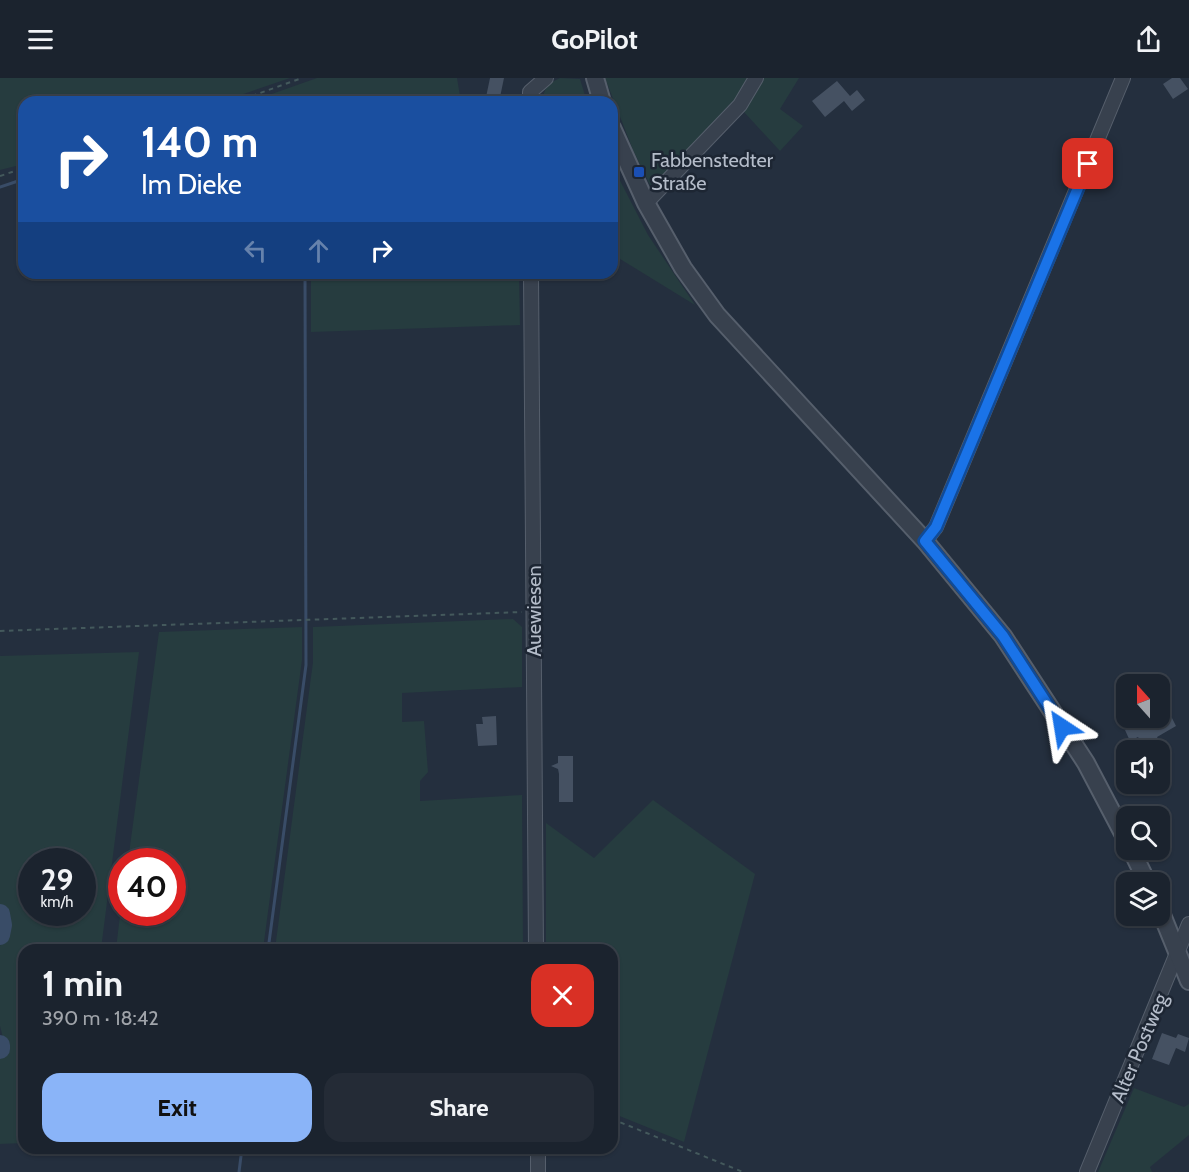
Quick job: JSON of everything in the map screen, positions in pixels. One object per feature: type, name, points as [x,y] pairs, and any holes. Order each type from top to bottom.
[{"type":"street","points":[[530,96],[530,92],[546,78]]},
{"type":"street","points":[[595,78],[600,96]]},
{"type":"street","points":[[646,203],[740,105],[756,78]]},
{"type":"street","points":[[925,541],[936,527],[1124,78]]},
{"type":"street","points":[[618,141],[646,203],[683,268],[717,315],[925,541],[1003,636],[1086,764],[1116,820]]},
{"type":"street","name":"Auewiesen","points":[[531,279],[536,944]]},
{"type":"street","name":"Alter Postweg","points":[[1087,1172],[1189,924]]},
{"type":"street","points":[[1167,926],[1189,981]]},
{"type":"street","points":[[538,1154],[538,1172]]},
{"type":"path","points":[[252,96],[302,78]]},
{"type":"path","points":[[0,176],[18,170]]},
{"type":"path","points":[[0,631],[534,612]]},
{"type":"path","points":[[618,1121],[743,1172]]},
{"type":"green space","points":[[0,78],[290,78],[238,96],[18,96],[18,166],[0,170]]},
{"type":"green space","points":[[317,78],[457,78],[460,96],[266,96]]},
{"type":"green space","points":[[560,78],[580,79],[585,96],[544,96],[552,82]]},
{"type":"green space","points":[[605,78],[799,78],[780,109],[803,126],[780,151],[744,112],[747,105],[731,103],[658,183],[650,185],[618,111],[618,96],[612,96]]},
{"type":"green space","points":[[618,177],[648,235],[695,305],[618,258]]},
{"type":"green space","points":[[311,279],[519,279],[520,325],[311,332]]},
{"type":"green space","points":[[513,619],[522,627],[522,687],[402,693],[402,722],[424,721],[428,772],[420,781],[420,801],[522,795],[523,944],[276,944],[313,662],[313,627]]},
{"type":"green space","points":[[302,627],[302,660],[264,944],[117,944],[119,926],[186,926],[186,848],[130,848],[159,632]]},
{"type":"green space","points":[[139,652],[114,848],[108,848],[108,894],[102,944],[18,944],[18,1143],[0,1144],[0,1058],[5,1046],[0,1026],[0,946],[7,930],[7,921],[0,906],[0,656]]},
{"type":"green space","points":[[653,800],[755,874],[684,1142],[618,1115],[618,944],[546,944],[546,823],[594,858]]},
{"type":"green space","points":[[1134,1088],[1184,1107],[1189,1104],[1189,1135],[1150,1167],[1152,1172],[1098,1172]]},
{"type":"building","points":[[490,78],[504,78],[500,96],[486,96]]},
{"type":"building","points":[[1172,78],[1180,78],[1188,89],[1173,99],[1163,84]]},
{"type":"building","points":[[837,81],[850,96],[857,90],[865,100],[852,111],[844,101],[825,117],[812,101]]},
{"type":"building","points":[[1170,714],[1176,726],[1157,737],[1158,740],[1140,740],[1138,737],[1130,740],[1125,730],[1129,728],[1170,728]]},
{"type":"building","points":[[496,716],[497,745],[478,746],[476,724],[483,724],[482,717]]},
{"type":"building","points":[[558,756],[573,756],[573,802],[559,802],[558,769],[551,766],[558,763]]},
{"type":"building","points":[[1162,1033],[1176,1038],[1178,1034],[1189,1038],[1185,1052],[1176,1048],[1169,1065],[1152,1059]]},
{"type":"waterway","points":[[0,187],[18,181]]},
{"type":"waterway","points":[[269,944],[306,665],[305,279]]},
{"type":"waterway","points":[[0,914],[2,925],[0,935]]},
{"type":"waterway","points":[[239,1172],[241,1154]]},
{"type":"place","name":"Fabbenstedter Straße","points":[[639,172]]},
{"type":"route","points":[[1062,727],[1003,636],[925,541],[936,527],[1088,164]]}]
